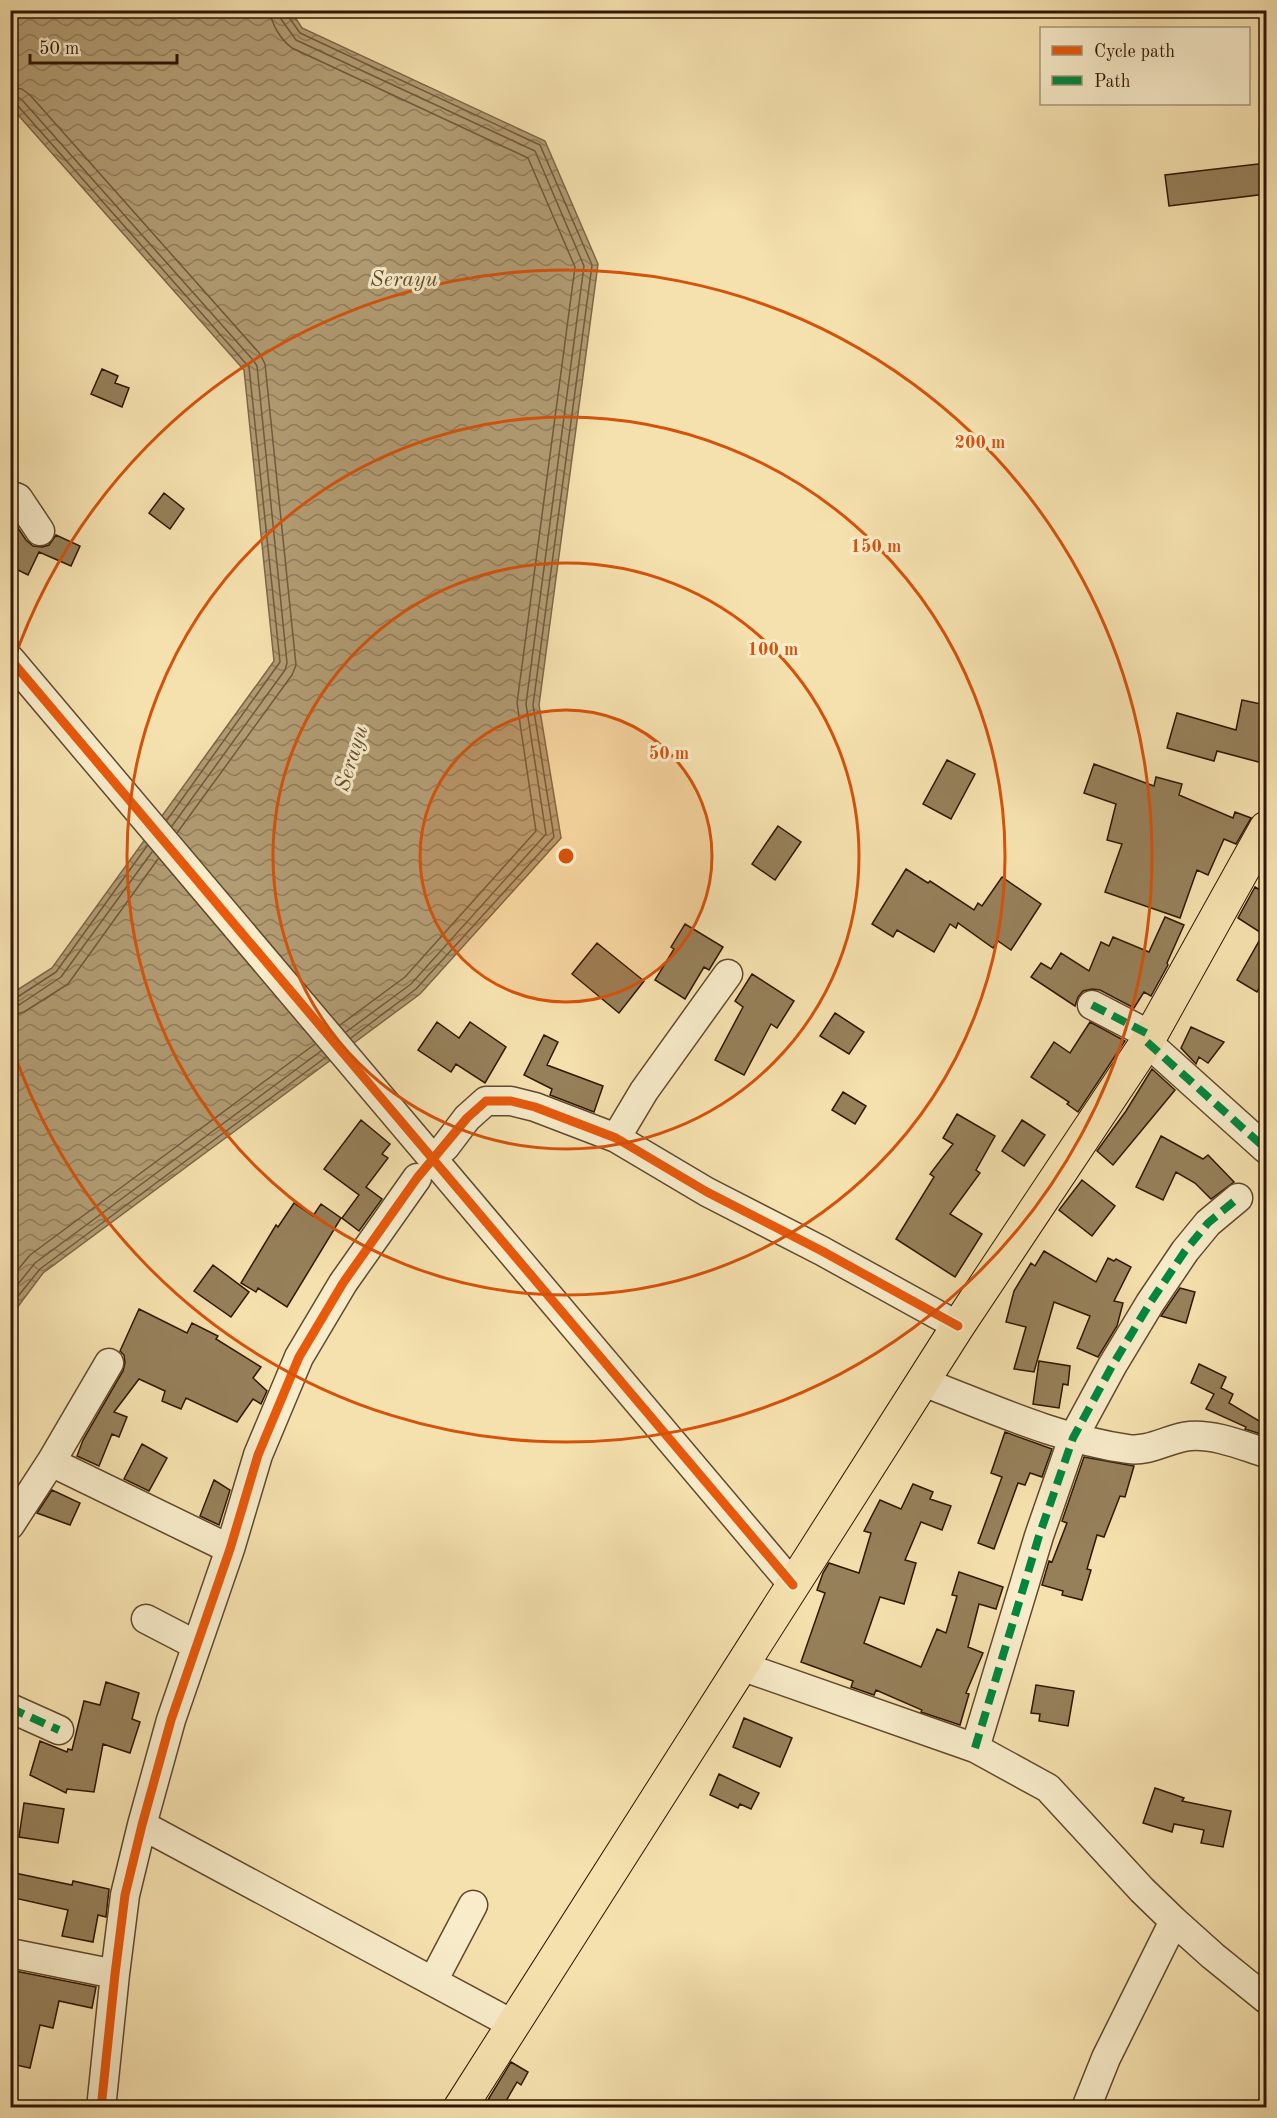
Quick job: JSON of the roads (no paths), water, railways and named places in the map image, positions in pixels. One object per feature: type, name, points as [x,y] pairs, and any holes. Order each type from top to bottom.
[{"type":"main road","points":[[460,2108],[958,1326],[1148,1039],[1258,864],[1266,828]]},
{"type":"street","points":[[10,495],[18,498],[40,531]]},
{"type":"street","points":[[10,659],[793,1585]]},
{"type":"street","points":[[616,1138],[644,1091],[728,974]]},
{"type":"street","points":[[1092,1005],[1148,1039],[1266,1149]]},
{"type":"street","points":[[444,1147],[467,1118],[486,1101],[511,1101],[535,1107],[616,1138],[706,1192],[822,1251],[958,1326]]},
{"type":"street","points":[[102,2098],[125,1895],[141,1825],[171,1720],[230,1549],[258,1455],[298,1357],[343,1283],[417,1179]]},
{"type":"street","points":[[975,1748],[1039,1536],[1073,1438],[1112,1366],[1185,1251],[1208,1223],[1238,1198]]},
{"type":"street","points":[[10,1525],[51,1462],[109,1363]]},
{"type":"street","points":[[923,1382],[1073,1438],[1131,1450],[1158,1446],[1190,1436],[1219,1439],[1266,1453]]},
{"type":"street","points":[[51,1462],[230,1549]]},
{"type":"street","points":[[146,1619],[196,1645]]},
{"type":"street","points":[[741,1666],[975,1748],[1048,1788],[1142,1890],[1174,1921],[1266,1999]]},
{"type":"street","points":[[10,1707],[59,1730]]},
{"type":"street","points":[[141,1825],[512,2024]]},
{"type":"street","points":[[433,1981],[473,1905]]},
{"type":"street","points":[[1086,2108],[1106,2058],[1174,1921]]},
{"type":"street","points":[[10,1953],[115,1974]]},
{"type":"water","name":"Serayu","points":[[11,11],[291,11],[302,28],[545,141],[598,264],[539,705],[561,838],[420,994],[43,1273],[11,1316],[11,994],[52,968],[274,661],[244,370],[11,107]]}]
